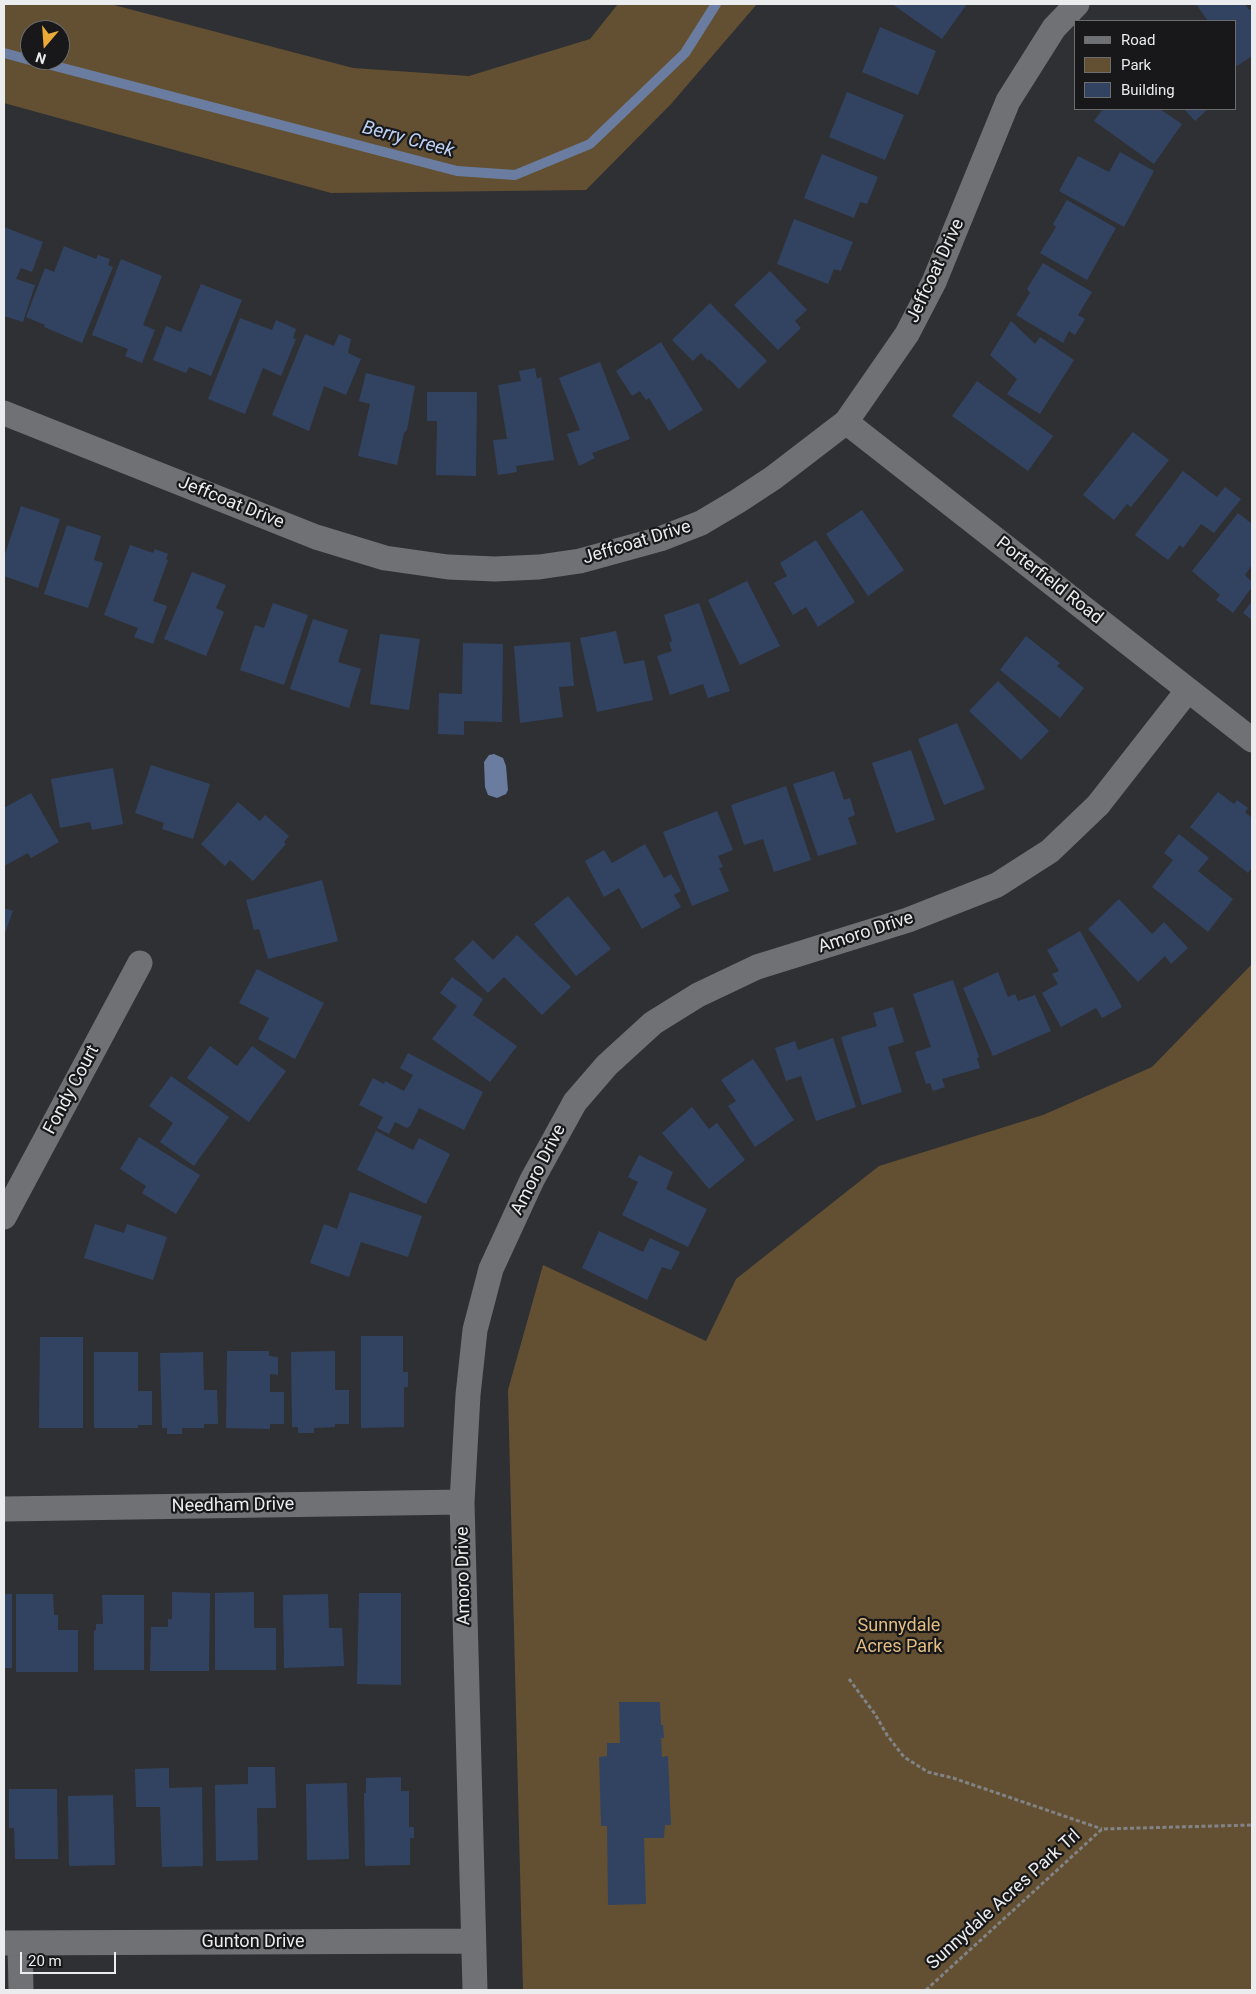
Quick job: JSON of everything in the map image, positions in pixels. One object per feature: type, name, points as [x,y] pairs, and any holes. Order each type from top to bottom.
[{"type":"street","name":"Jeffcoat Drive","points":[[4,413],[316,537],[385,558],[421,564],[495,569],[539,567],[580,561],[660,540],[700,523],[773,478],[846,422],[907,334],[934,282],[1008,101],[1054,28],[1076,4]]},
{"type":"street","name":"Porterfield Road","points":[[846,422],[1252,740]]},
{"type":"street","name":"Amoro Drive","points":[[475,1990],[472,1941],[462,1502],[468,1395],[475,1330],[491,1269],[532,1180],[575,1102],[607,1065],[653,1023],[698,994],[758,967],[908,920],[996,885],[1050,851],[1098,805],[1188,690]]},
{"type":"street","name":"Fondy Court","points":[[4,1217],[140,963]]},
{"type":"street","name":"Needham Drive","points":[[4,1510],[462,1502]]},
{"type":"street","name":"Gunton Drive","points":[[12,1943],[472,1941]]},
{"type":"street","points":[[12,1943],[21,1990]]},
{"type":"path","name":"Sunnydale Acres Park Trl","points":[[849,1679],[904,1757],[928,1772],[953,1778],[1102,1829],[1252,1825]]},
{"type":"path","name":"Sunnydale Acres Park Trl","points":[[926,1990],[1102,1829]]},
{"type":"green space","points":[[4,4],[110,4],[353,68],[469,76],[590,39],[618,4],[757,4],[671,104],[586,190],[331,193],[4,103]]},
{"type":"green space","name":"Sunnydale Acres Park","points":[[1252,964],[1252,1990],[523,1990],[508,1390],[543,1265],[706,1341],[736,1279],[879,1166],[1043,1115],[1152,1067]]},
{"type":"water","points":[[494,754],[503,758],[506,766],[508,790],[506,794],[497,798],[488,795],[485,787],[484,762],[489,755]]},
{"type":"building","points":[[892,4],[967,4],[942,39]]},
{"type":"building","points":[[1196,4],[1245,4],[1249,10],[1252,8],[1252,56],[1237,66],[1236,64],[1236,20],[1207,20]]},
{"type":"building","points":[[880,27],[936,51],[918,95],[862,72]]},
{"type":"building","points":[[847,92],[904,115],[885,160],[829,137]]},
{"type":"building","points":[[1102,110],[1161,110],[1182,124],[1154,164],[1094,121]]},
{"type":"building","points":[[1185,110],[1207,110],[1195,121]]},
{"type":"building","points":[[1120,152],[1154,171],[1124,227],[1059,191],[1078,156],[1109,172]]},
{"type":"building","points":[[822,154],[878,177],[867,204],[860,202],[854,218],[804,198]]},
{"type":"building","points":[[1067,200],[1116,228],[1087,280],[1040,253],[1056,227],[1053,224]]},
{"type":"building","points":[[794,219],[853,242],[841,271],[834,269],[828,284],[777,264]]},
{"type":"building","points":[[4,227],[43,242],[32,272],[21,268],[16,279],[35,285],[23,322],[4,316]]},
{"type":"building","points":[[64,246],[96,259],[98,255],[110,259],[108,265],[113,267],[82,343],[26,317],[45,268],[54,272]]},
{"type":"building","points":[[121,259],[162,276],[143,325],[155,330],[142,363],[125,356],[128,349],[92,335]]},
{"type":"building","points":[[1043,263],[1092,292],[1078,315],[1085,319],[1075,335],[1069,331],[1063,343],[1016,315],[1030,293],[1027,289]]},
{"type":"building","points":[[770,271],[807,310],[795,321],[801,328],[778,350],[734,305]]},
{"type":"building","points":[[201,284],[242,300],[211,376],[189,367],[186,373],[153,360],[166,326],[181,332]]},
{"type":"building","points":[[710,303],[767,361],[739,389],[701,353],[693,361],[672,340]]},
{"type":"building","points":[[240,318],[272,330],[276,320],[296,329],[293,338],[296,339],[281,376],[263,368],[245,414],[208,399]]},
{"type":"building","points":[[1011,321],[1035,344],[1040,337],[1074,360],[1040,414],[1007,394],[1017,379],[990,355]]},
{"type":"building","points":[[305,334],[334,346],[339,334],[351,339],[348,353],[361,359],[346,395],[324,386],[309,431],[272,415]]},
{"type":"building","points":[[661,342],[703,410],[669,431],[649,398],[646,400],[640,391],[632,396],[616,371]]},
{"type":"building","points":[[600,362],[630,439],[592,453],[595,458],[579,466],[567,434],[580,430],[559,378]]},
{"type":"building","points":[[535,368],[537,379],[541,377],[554,460],[516,466],[517,472],[498,475],[493,440],[507,439],[498,385],[521,381],[519,371]]},
{"type":"building","points":[[366,373],[415,386],[407,430],[404,433],[397,465],[358,456],[370,404],[359,401]]},
{"type":"building","points":[[977,381],[1053,436],[1028,471],[952,416]]},
{"type":"building","points":[[427,392],[477,392],[476,476],[436,475],[437,421],[427,421]]},
{"type":"building","points":[[1133,432],[1169,460],[1131,507],[1127,504],[1114,520],[1083,495]]},
{"type":"building","points":[[1183,471],[1217,497],[1225,487],[1241,499],[1214,533],[1201,524],[1183,548],[1180,545],[1168,560],[1135,535]]},
{"type":"building","points":[[21,506],[60,519],[38,588],[4,576],[4,557]]},
{"type":"building","points":[[862,510],[904,570],[868,596],[826,534]]},
{"type":"building","points":[[1238,513],[1252,524],[1252,565],[1245,575],[1252,582],[1252,587],[1233,613],[1216,600],[1220,595],[1192,571]]},
{"type":"building","points":[[67,525],[101,536],[94,560],[103,563],[88,608],[44,594]]},
{"type":"building","points":[[816,540],[855,602],[818,627],[806,607],[793,615],[774,583],[787,576],[780,563]]},
{"type":"building","points":[[130,545],[153,553],[155,549],[168,554],[166,559],[168,560],[153,601],[167,606],[153,644],[134,637],[138,628],[104,615]]},
{"type":"building","points":[[192,572],[226,585],[216,608],[224,612],[206,656],[164,639]]},
{"type":"building","points":[[747,581],[780,646],[740,665],[708,600]]},
{"type":"building","points":[[1252,601],[1252,620],[1243,613]]},
{"type":"building","points":[[273,603],[308,615],[284,685],[240,670],[255,625],[264,628]]},
{"type":"building","points":[[699,603],[730,691],[708,698],[703,684],[670,695],[657,656],[672,651],[669,643],[672,641],[664,615]]},
{"type":"building","points":[[313,619],[348,630],[338,662],[361,669],[349,708],[290,689]]},
{"type":"building","points":[[616,631],[624,664],[644,660],[653,700],[597,712],[580,638]]},
{"type":"building","points":[[380,634],[420,639],[409,710],[370,704]]},
{"type":"building","points":[[1026,636],[1060,663],[1057,666],[1084,688],[1060,718],[1000,670]]},
{"type":"building","points":[[570,642],[574,686],[559,687],[563,717],[520,723],[514,646]]},
{"type":"building","points":[[463,643],[503,644],[502,722],[464,721],[464,735],[438,734],[439,693],[462,694]]},
{"type":"building","points":[[998,681],[1049,731],[1021,760],[969,711]]},
{"type":"building","points":[[957,723],[985,789],[944,805],[918,739]]},
{"type":"building","points":[[911,750],[935,820],[896,833],[872,763]]},
{"type":"building","points":[[151,765],[210,784],[193,839],[162,829],[164,823],[135,813]]},
{"type":"building","points":[[113,768],[123,824],[92,830],[90,822],[60,828],[51,779]]},
{"type":"building","points":[[834,771],[844,800],[850,798],[855,815],[848,818],[857,844],[818,856],[793,784]]},
{"type":"building","points":[[786,786],[811,860],[774,872],[763,839],[744,845],[731,805]]},
{"type":"building","points":[[1218,792],[1234,804],[1237,800],[1248,808],[1245,812],[1252,818],[1252,867],[1248,873],[1190,827]]},
{"type":"building","points":[[31,793],[59,842],[31,858],[28,853],[4,866],[4,808]]},
{"type":"building","points":[[238,802],[260,821],[265,815],[289,836],[284,842],[286,844],[253,881],[230,860],[225,866],[201,844]]},
{"type":"building","points":[[717,811],[733,850],[718,856],[723,867],[719,868],[729,891],[692,906],[663,832]]},
{"type":"building","points":[[1179,834],[1209,858],[1198,871],[1233,899],[1208,932],[1152,887],[1173,860],[1164,853]]},
{"type":"building","points":[[645,844],[664,878],[671,874],[681,891],[674,895],[681,907],[642,929],[619,888],[604,897],[585,861],[604,850],[612,863]]},
{"type":"building","points":[[322,880],[338,941],[268,959],[259,929],[254,930],[246,900]]},
{"type":"building","points":[[568,896],[611,949],[576,976],[534,924]]},
{"type":"building","points":[[1119,899],[1152,934],[1164,922],[1188,948],[1171,964],[1165,956],[1138,982],[1088,929]]},
{"type":"building","points":[[4,908],[13,911],[4,936]]},
{"type":"building","points":[[1080,931],[1122,1007],[1102,1018],[1096,1008],[1061,1027],[1042,993],[1058,984],[1052,974],[1059,971],[1047,950]]},
{"type":"building","points":[[517,935],[571,987],[542,1015],[504,977],[488,993],[454,959],[473,940],[493,960]]},
{"type":"building","points":[[257,969],[324,1003],[295,1059],[258,1039],[269,1018],[239,1003]]},
{"type":"building","points":[[998,972],[1008,997],[1015,994],[1018,1001],[1035,995],[1051,1031],[993,1056],[963,988]]},
{"type":"building","points":[[452,977],[483,999],[473,1015],[517,1046],[490,1082],[432,1039],[457,1006],[440,993]]},
{"type":"building","points":[[953,980],[979,1057],[977,1058],[980,1068],[942,1079],[945,1087],[933,1091],[930,1083],[926,1084],[915,1052],[931,1047],[913,994]]},
{"type":"building","points":[[893,1007],[904,1042],[888,1047],[902,1092],[862,1105],[841,1037],[877,1026],[873,1013]]},
{"type":"building","points":[[833,1038],[856,1107],[816,1121],[801,1076],[786,1081],[775,1048],[795,1041],[798,1050]]},
{"type":"building","points":[[210,1046],[237,1066],[252,1046],[286,1071],[249,1122],[187,1078]]},
{"type":"building","points":[[408,1053],[483,1092],[464,1130],[419,1108],[410,1126],[407,1128],[395,1122],[389,1134],[377,1128],[383,1117],[359,1105],[373,1078],[384,1084],[385,1081],[404,1091],[413,1075],[400,1068]]},
{"type":"building","points":[[753,1059],[794,1120],[755,1147],[728,1106],[736,1101],[721,1080]]},
{"type":"building","points":[[171,1076],[229,1117],[194,1166],[160,1142],[173,1123],[149,1106]]},
{"type":"building","points":[[692,1107],[709,1129],[717,1123],[745,1160],[709,1189],[662,1133]]},
{"type":"building","points":[[376,1131],[413,1150],[419,1138],[450,1154],[426,1204],[357,1170]]},
{"type":"building","points":[[139,1137],[200,1175],[176,1214],[142,1193],[146,1186],[120,1169]]},
{"type":"building","points":[[639,1155],[673,1172],[666,1189],[707,1209],[688,1247],[622,1215],[638,1182],[628,1177]]},
{"type":"building","points":[[350,1192],[422,1216],[408,1257],[361,1242],[349,1277],[310,1263],[324,1224],[337,1229]]},
{"type":"building","points":[[95,1224],[124,1233],[127,1224],[167,1237],[153,1280],[84,1258]]},
{"type":"building","points":[[599,1231],[643,1252],[650,1238],[680,1252],[671,1270],[662,1267],[647,1300],[582,1268]]},
{"type":"building","points":[[361,1336],[403,1336],[403,1372],[408,1372],[408,1387],[404,1387],[404,1427],[361,1428]]},
{"type":"building","points":[[40,1337],[83,1337],[83,1428],[39,1428]]},
{"type":"building","points":[[227,1351],[269,1351],[269,1356],[278,1357],[278,1375],[270,1374],[270,1392],[284,1392],[284,1424],[270,1424],[270,1429],[226,1428]]},
{"type":"building","points":[[335,1351],[335,1390],[349,1390],[349,1424],[335,1424],[335,1427],[314,1428],[314,1433],[298,1433],[298,1427],[292,1427],[291,1352]]},
{"type":"building","points":[[94,1352],[138,1352],[138,1391],[152,1391],[152,1425],[138,1425],[138,1428],[94,1428]]},
{"type":"building","points":[[203,1352],[204,1390],[217,1390],[218,1424],[204,1424],[204,1428],[182,1428],[182,1434],[167,1434],[167,1428],[162,1428],[160,1353]]},
{"type":"building","points":[[172,1592],[210,1593],[209,1671],[150,1671],[151,1627],[168,1627],[168,1619],[172,1619]]},
{"type":"building","points":[[254,1592],[254,1628],[276,1628],[276,1670],[215,1670],[215,1593]]},
{"type":"building","points":[[359,1593],[401,1593],[401,1685],[357,1684]]},
{"type":"building","points":[[4,1594],[12,1594],[12,1668],[4,1668]]},
{"type":"building","points":[[16,1594],[53,1594],[54,1615],[58,1615],[58,1630],[78,1630],[78,1672],[16,1672]]},
{"type":"building","points":[[328,1594],[329,1628],[342,1628],[344,1666],[284,1668],[283,1595]]},
{"type":"building","points":[[102,1595],[144,1595],[144,1670],[94,1670],[94,1631],[96,1630],[96,1624],[103,1624]]},
{"type":"building","points":[[619,1702],[660,1702],[661,1725],[663,1725],[664,1738],[661,1738],[662,1757],[668,1756],[671,1825],[665,1825],[664,1838],[644,1838],[646,1904],[608,1905],[607,1826],[601,1826],[599,1757],[607,1756],[607,1743],[620,1743]]},
{"type":"building","points":[[248,1767],[275,1767],[276,1808],[257,1808],[258,1860],[216,1861],[215,1785],[248,1784]]},
{"type":"building","points":[[169,1768],[169,1788],[202,1787],[203,1866],[162,1867],[160,1807],[136,1807],[135,1769]]},
{"type":"building","points":[[401,1777],[401,1791],[409,1791],[409,1827],[414,1827],[414,1838],[410,1838],[410,1865],[365,1866],[364,1793],[366,1793],[366,1778]]},
{"type":"building","points":[[347,1783],[349,1859],[307,1860],[306,1784]]},
{"type":"building","points":[[9,1789],[57,1789],[58,1859],[15,1859],[14,1828],[9,1828]]},
{"type":"building","points":[[113,1795],[115,1865],[69,1866],[68,1796]]},
{"type":"waterway","name":"Berry Creek","points":[[70,70],[457,171],[515,175],[590,144],[685,53],[716,4]]},
{"type":"waterway","name":"Berry Creek","points":[[4,53],[20,57]]}]
